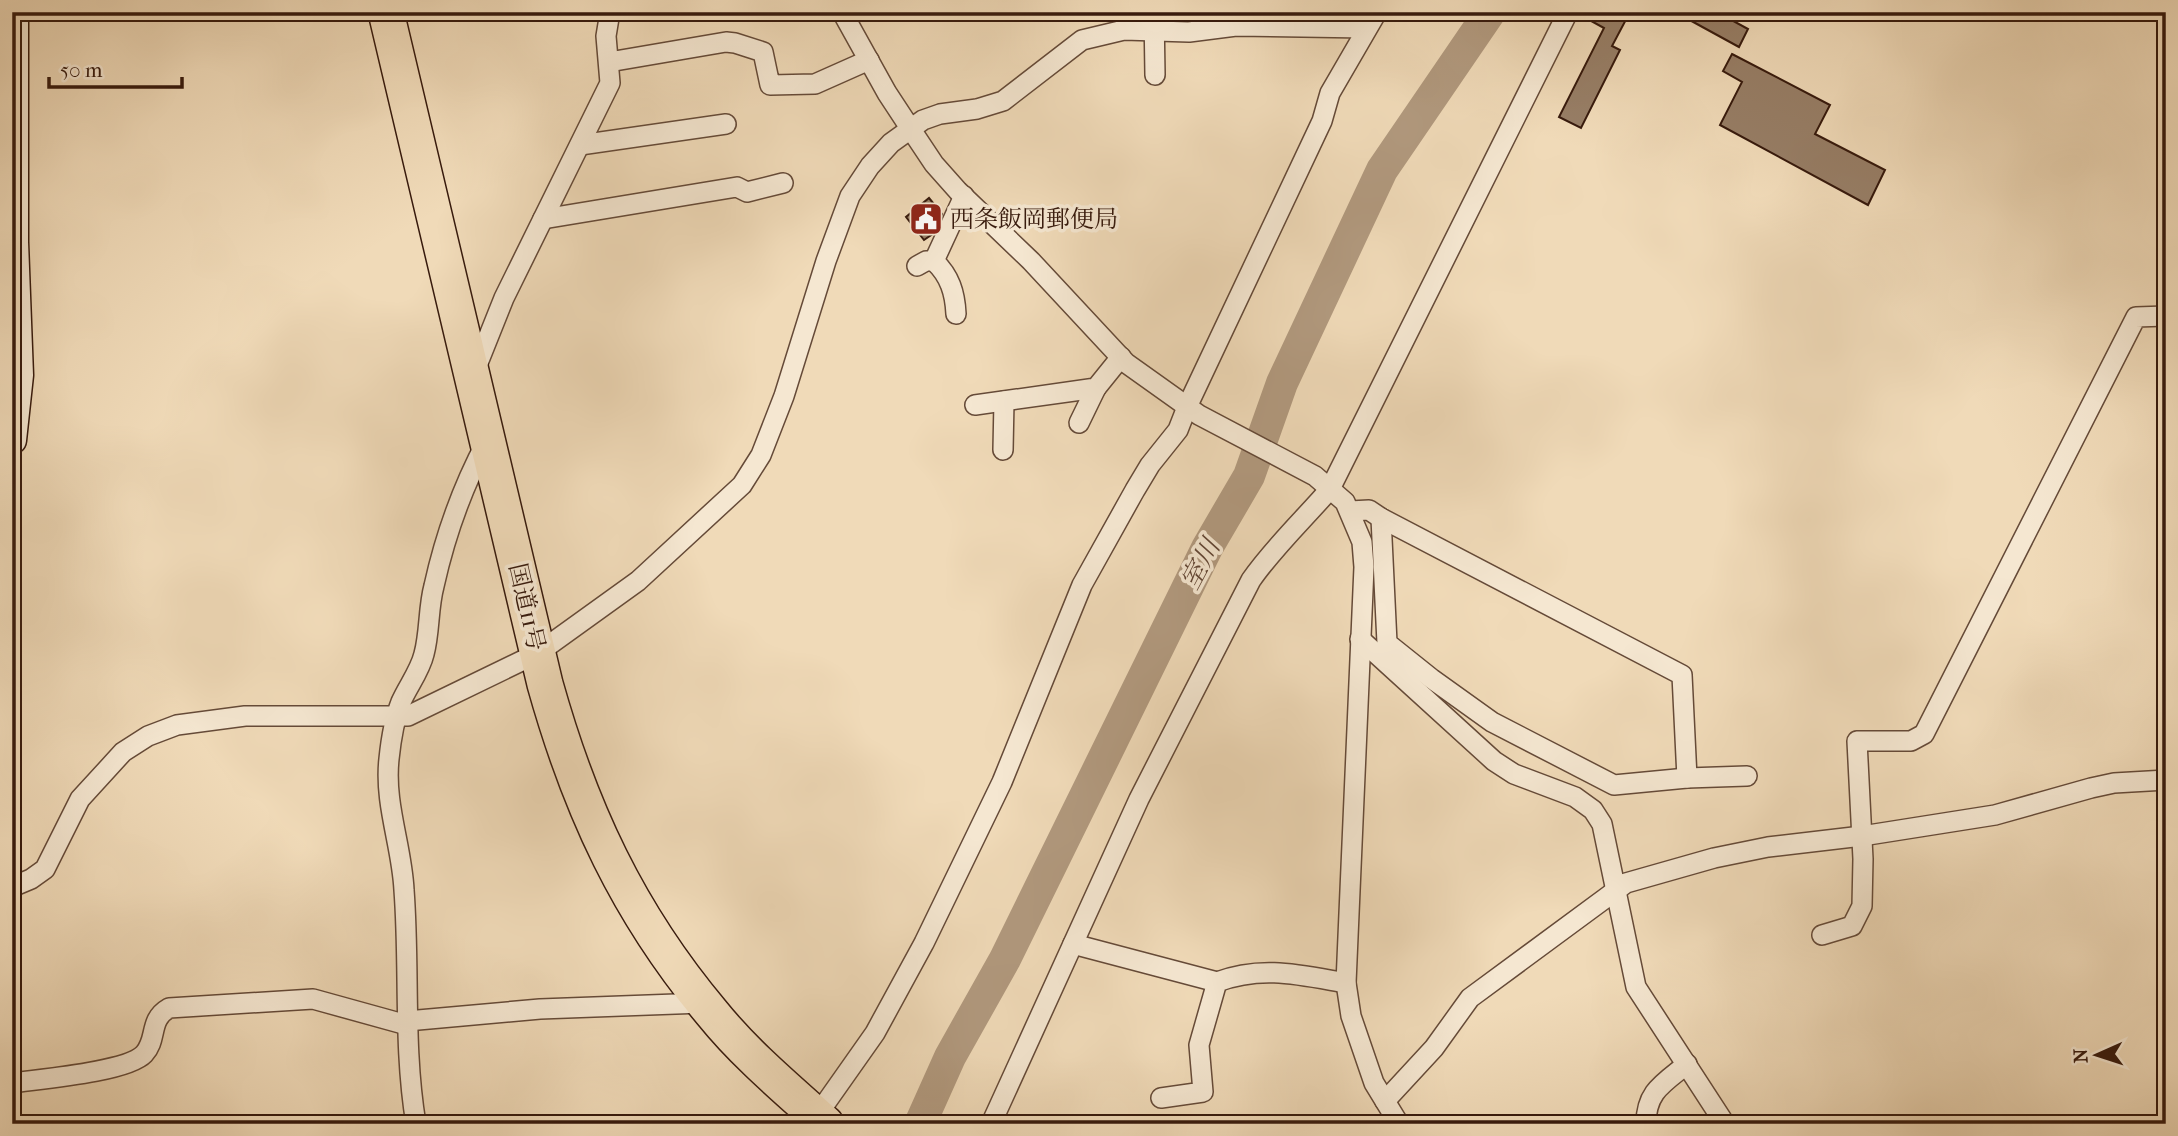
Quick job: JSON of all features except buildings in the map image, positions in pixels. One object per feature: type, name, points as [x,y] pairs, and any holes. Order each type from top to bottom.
[{"type":"highway","name":"国道11号","points":[[386,12],[538,653],[562,745],[586,808],[609,859],[654,938],[703,1003],[819,1120]]},
{"type":"main road","points":[[12,440],[19,375],[14,242],[14,12]]},
{"type":"street","points":[[472,377],[504,298],[610,83],[606,36],[610,12]]},
{"type":"street","points":[[842,12],[934,164],[964,197],[1031,261],[1121,358],[1193,411],[1323,482],[1345,502],[1363,541],[1346,982],[1351,1016],[1374,1083],[1399,1124]]},
{"type":"street","points":[[991,1124],[1139,799],[1251,580],[1265,559],[1299,526],[1568,12]]},
{"type":"street","points":[[12,887],[45,869],[79,800],[123,752],[148,736],[177,725],[246,716],[397,717],[421,711],[538,653],[638,581],[742,485],[761,455],[784,396],[826,261],[850,196],[870,166],[891,143],[910,128],[940,114],[978,109],[1003,101],[1082,40],[1154,21],[1189,32],[1236,26],[1372,20]]},
{"type":"street","points":[[819,1120],[875,1033],[924,943],[1002,782],[1082,585],[1140,482],[1193,411],[1217,346],[1322,121],[1330,93],[1372,20]]},
{"type":"street","points":[[1154,21],[1155,75]]},
{"type":"street","points":[[609,62],[726,42],[735,43],[763,52],[770,85],[815,84],[869,60]]},
{"type":"street","points":[[580,145],[726,124]]},
{"type":"street","points":[[543,219],[737,187],[747,191],[783,183]]},
{"type":"street","points":[[956,314],[955,292],[939,266],[925,263],[964,197]]},
{"type":"street","points":[[1822,935],[1852,926],[1862,906],[1862,836],[1857,741],[1911,741],[1924,733],[2136,317],[2166,316]]},
{"type":"street","points":[[1079,423],[1096,388],[1121,358]]},
{"type":"street","points":[[975,405],[1096,388]]},
{"type":"street","points":[[1003,450],[1004,401]]},
{"type":"street","points":[[416,1124],[408,1070],[408,957],[404,886],[389,804],[388,763],[391,735],[401,703],[424,657],[433,586],[467,478],[487,441]]},
{"type":"street","points":[[1350,512],[1369,509],[1381,518],[1682,676],[1687,778]]},
{"type":"street","points":[[1381,518],[1387,643],[1492,722],[1614,785],[1748,776]]},
{"type":"street","points":[[1360,639],[1494,761],[1514,774],[1575,797],[1593,810],[1602,824],[1636,987],[1725,1124]]},
{"type":"street","points":[[1385,1101],[1434,1048],[1470,998],[1626,883],[1714,858],[1768,847],[1862,836],[1995,815],[2114,783],[2166,780]]},
{"type":"street","points":[[1073,944],[1217,982],[1237,975],[1271,971],[1346,982]]},
{"type":"street","points":[[1161,1098],[1203,1092],[1199,1045],[1217,982]]},
{"type":"street","points":[[12,1083],[124,1066],[144,1055],[150,1045],[156,1019],[169,1008],[313,999],[407,1023],[540,1009],[703,1003]]},
{"type":"street","points":[[1646,1124],[1648,1101],[1687,1064]]},
{"type":"waterway","name":"室川","points":[[920,1124],[950,1057],[1005,959],[1207,548],[1249,476],[1282,383],[1382,170],[1490,12]]},
{"type":"place","name":"西条飯岡郵便局","points":[[926,219]]}]
